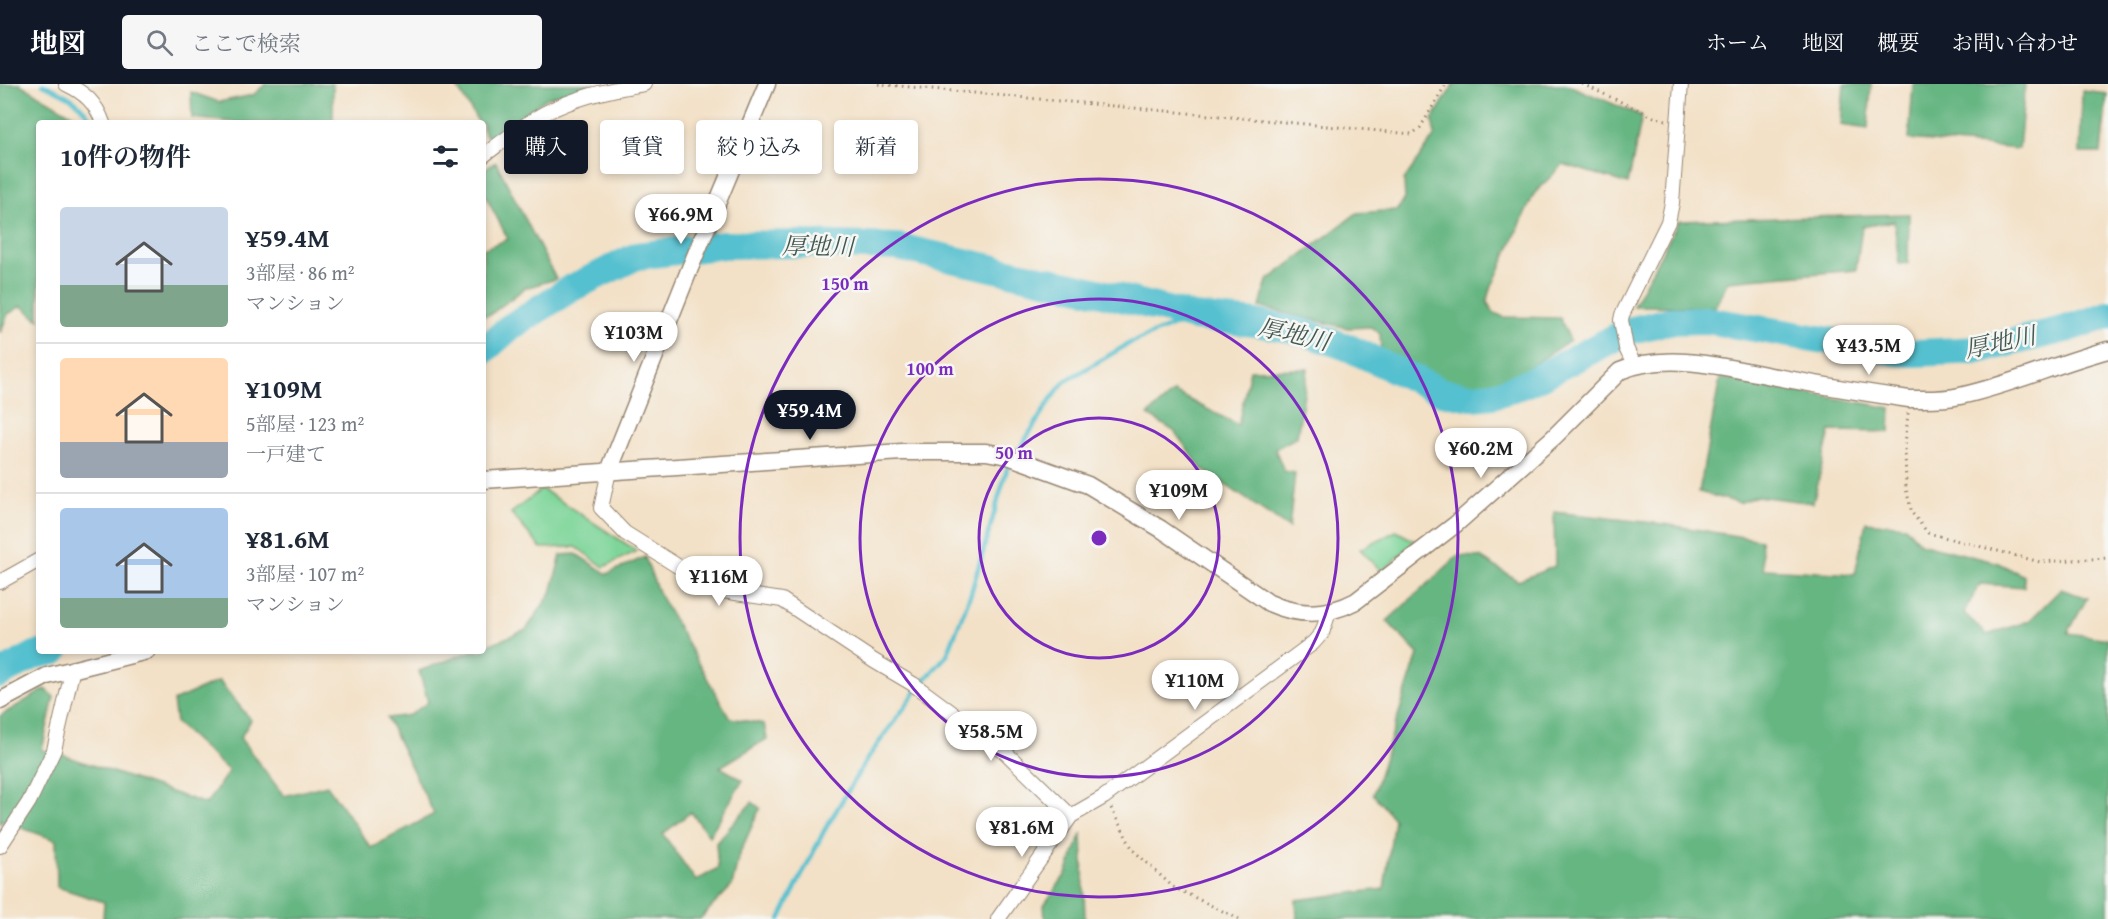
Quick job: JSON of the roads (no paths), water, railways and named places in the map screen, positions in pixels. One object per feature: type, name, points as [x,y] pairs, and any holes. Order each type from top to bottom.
[{"type":"street","points":[[66,84],[81,91],[92,100],[102,120]]},
{"type":"street","points":[[486,154],[546,113],[587,96],[645,84]]},
{"type":"street","points":[[767,84],[609,471],[601,508],[626,533],[702,582],[723,591],[783,600],[918,688],[1005,752],[1071,816]]},
{"type":"street","points":[[1634,365],[1626,348],[1621,320],[1668,222],[1672,203],[1681,84]]},
{"type":"street","points":[[486,480],[902,452],[986,452],[1015,459],[1088,485],[1161,529],[1269,603],[1285,610],[1304,613],[1329,612],[1342,609],[1356,601],[1456,524],[1554,437],[1620,371],[1634,365],[1667,361],[1715,366],[1909,399],[1959,396],[2108,350]]},
{"type":"street","points":[[0,582],[36,562]]},
{"type":"street","points":[[998,919],[1071,816],[1104,797],[1313,643],[1322,633],[1329,612]]},
{"type":"street","points":[[0,701],[47,675],[134,654]]},
{"type":"street","points":[[0,846],[29,802],[54,750],[73,668]]},
{"type":"waterway","points":[[43,84],[77,103],[91,120]]},
{"type":"waterway","name":"厚地川","points":[[486,348],[509,328],[570,289],[637,256],[724,245],[803,244],[898,247],[1094,291],[1194,317],[1256,323],[1300,331],[1347,347],[1442,392],[1472,397],[1493,395],[1509,390],[1532,381],[1628,331],[1669,321],[1706,320],[1896,352],[1916,353],[1979,350],[2066,329],[2108,315]]},
{"type":"waterway","points":[[780,919],[824,831],[867,759],[923,682],[947,655],[971,593],[1007,469],[1051,399],[1064,382],[1130,343],[1194,317]]},
{"type":"waterway","name":"厚地川","points":[[0,674],[40,654]]}]
